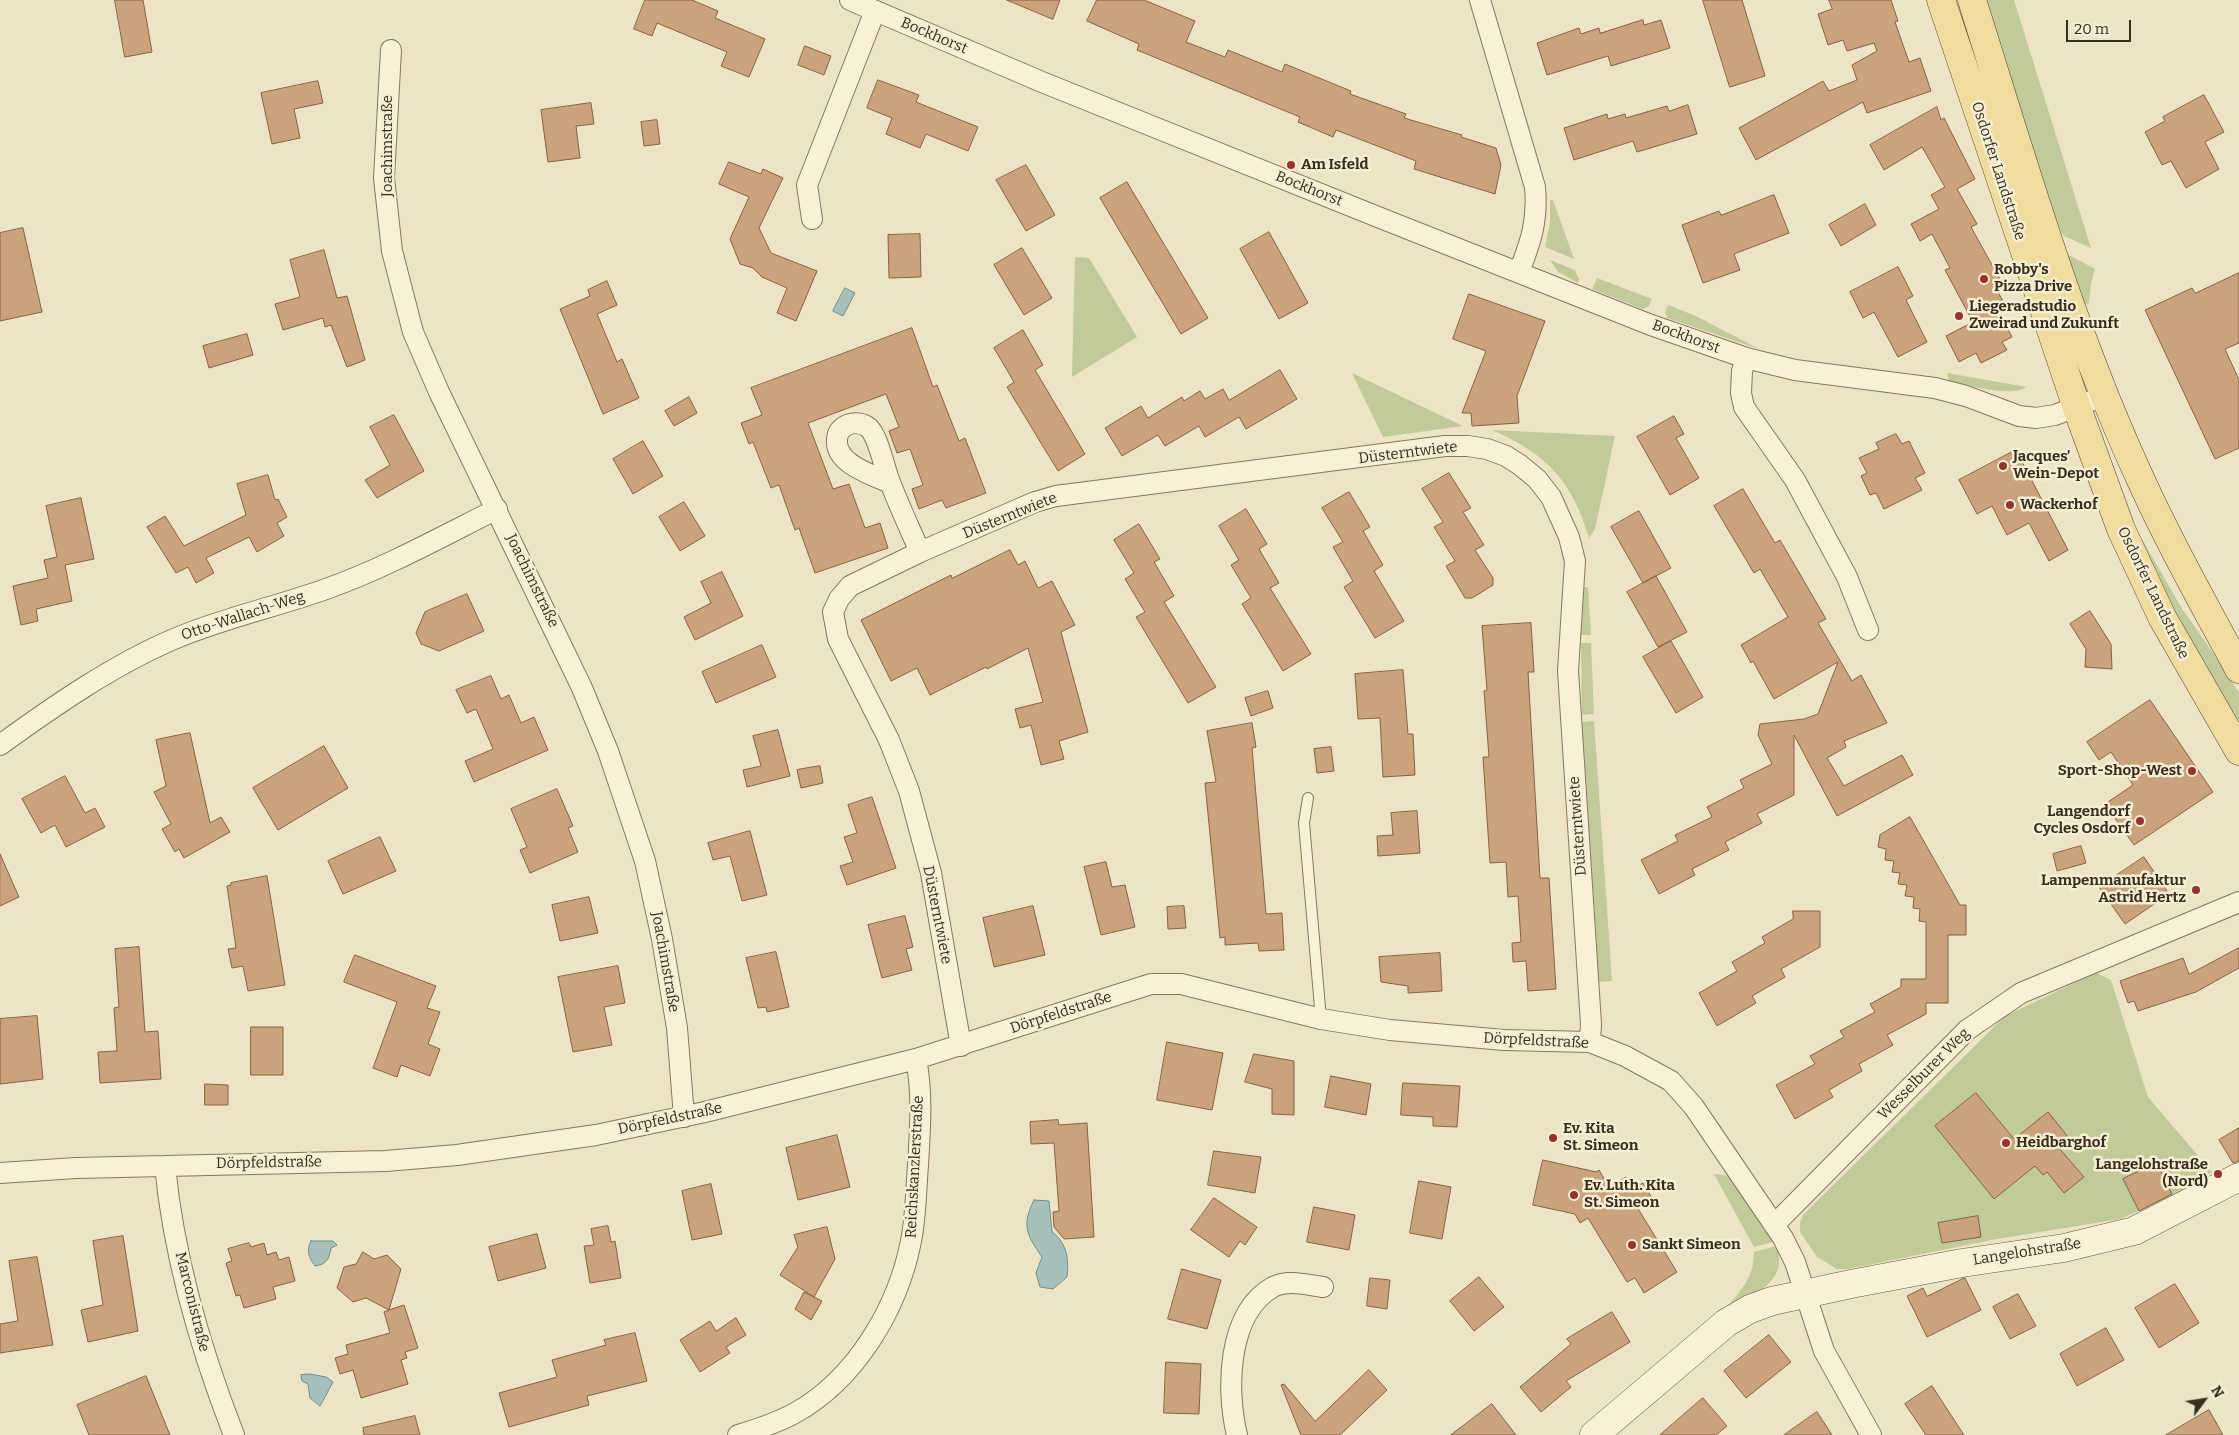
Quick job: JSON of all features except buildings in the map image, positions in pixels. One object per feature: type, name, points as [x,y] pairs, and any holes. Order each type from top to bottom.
[{"type":"main road","name":"Osdorfer Landstraße","points":[[1940,0],[2077,408],[2121,529],[2139,571],[2167,626],[2239,751]]},
{"type":"main road","name":"Osdorfer Landstraße","points":[[1972,0],[2048,240],[2106,395],[2145,490],[2184,568],[2239,669]]},
{"type":"main road","points":[[2077,408],[2104,437],[2145,490]]},
{"type":"street","name":"Bockhorst","points":[[850,0],[1101,106],[1651,325],[1746,358],[1795,370],[1936,388],[1966,396],[2019,416],[2036,418],[2055,415],[2077,408],[2106,395]]},
{"type":"street","points":[[1480,0],[1535,187],[1537,210],[1533,233],[1519,272]]},
{"type":"street","points":[[812,219],[807,185],[875,11]]},
{"type":"street","name":"Joachimstraße","points":[[391,50],[384,178],[392,251],[413,332],[439,392],[582,688],[608,751],[645,861],[662,939],[677,1028],[684,1117]]},
{"type":"street","points":[[1746,358],[1742,371],[1741,393],[1744,407],[1795,480],[1847,576],[1868,630]]},
{"type":"street","name":"Düsterntwiete","points":[[961,1046],[930,874],[909,791],[889,740],[838,638],[833,612],[839,598],[850,586],[920,552],[1035,502],[1078,492],[1445,446],[1468,446],[1488,449],[1506,456],[1537,479],[1551,498],[1566,530],[1574,561],[1568,671],[1590,1007],[1590,1042]]},
{"type":"street","points":[[890,483],[920,552]]},
{"type":"street","name":"Otto-Wallach-Weg","points":[[0,745],[46,712],[112,672],[174,639],[326,589],[391,562],[497,509]]},
{"type":"street","name":"Wesselburer Weg","points":[[1774,1225],[1967,1030],[2021,993],[2239,902]]},
{"type":"street","name":"Dörpfeldstraße","points":[[0,1173],[386,1160],[457,1155],[596,1135],[684,1117],[916,1059],[1151,984],[1166,982],[1181,984],[1320,1019],[1443,1035],[1590,1042],[1625,1056],[1671,1081],[1694,1107],[1774,1225],[1795,1262],[1804,1294]]},
{"type":"street","name":"Reichskanzlerstraße","points":[[738,1435],[796,1412],[836,1381],[864,1347],[889,1307],[905,1265],[915,1212],[920,1133],[920,1077],[916,1059]]},
{"type":"street","name":"Marconistraße","points":[[165,1166],[176,1239],[190,1308],[214,1384],[234,1435]]},
{"type":"street","name":"Langelohstraße","points":[[1594,1435],[1726,1323],[1750,1309],[1804,1294],[1953,1265],[2064,1248],[2134,1231],[2239,1177]]},
{"type":"street","points":[[1237,1435],[1232,1414],[1231,1380],[1235,1348],[1244,1319],[1256,1301],[1274,1286],[1294,1283],[1322,1287]]},
{"type":"street","points":[[1804,1294],[1824,1351],[1871,1435]]},
{"type":"lane","points":[[1308,798],[1304,823],[1320,1019]]},
{"type":"green space","points":[[1984,0],[2014,0],[2091,248],[2064,236],[2055,222]]},
{"type":"green space","points":[[1550,200],[1553,200],[1574,259],[1545,247],[1550,223]]},
{"type":"green space","points":[[2066,256],[2071,256],[2095,269],[2091,283],[2089,303],[2084,305]]},
{"type":"green space","points":[[1075,257],[1089,258],[1137,337],[1072,377]]},
{"type":"green space","points":[[1550,260],[1575,270],[1579,279],[1578,283],[1558,272]]},
{"type":"green space","points":[[1597,278],[1652,299],[1649,306],[1643,309],[1592,289]]},
{"type":"green space","points":[[1668,305],[1696,316],[1759,349],[1667,318],[1665,313]]},
{"type":"green space","points":[[1352,373],[1463,426],[1383,437]]},
{"type":"green space","points":[[1947,373],[2027,387],[2010,391],[1989,390],[1949,381]]},
{"type":"green space","points":[[1492,430],[1615,436],[1595,529],[1589,538],[1574,500],[1555,472],[1528,449]]},
{"type":"green space","points":[[2142,539],[2181,607],[2239,693],[2239,724],[2198,657],[2173,611],[2161,588]]},
{"type":"green space","points":[[1584,587],[1588,587],[1591,635],[1581,635]]},
{"type":"green space","points":[[1581,643],[1591,643],[1594,714],[1582,715]]},
{"type":"green space","points":[[1594,721],[1612,981],[1599,982],[1582,722]]},
{"type":"green space","points":[[2096,973],[2111,980],[2148,1097],[2212,1172],[2173,1196],[2120,1219],[1997,1239],[1848,1269],[1837,1269],[1817,1257],[1800,1232],[1800,1223],[1803,1215],[2005,1016]]},
{"type":"green space","points":[[1714,1174],[1729,1176],[1773,1242],[1754,1247]]},
{"type":"green space","points":[[1776,1246],[1779,1259],[1778,1269],[1773,1278],[1756,1294],[1725,1312],[1724,1310],[1741,1291],[1749,1277],[1752,1270],[1754,1252]]},
{"type":"water","points":[[845,288],[855,293],[843,316],[833,311]]},
{"type":"water","points":[[1034,1200],[1049,1201],[1052,1232],[1061,1241],[1066,1252],[1068,1264],[1067,1277],[1053,1289],[1040,1287],[1036,1273],[1042,1257],[1027,1230],[1028,1217]]},
{"type":"water","points":[[311,1241],[333,1241],[337,1245],[331,1248],[325,1262],[315,1266],[309,1254]]},
{"type":"water","points":[[310,1374],[326,1377],[333,1382],[320,1406],[310,1398],[308,1384],[302,1381],[301,1375]]},
{"type":"place","name":"Am Isfeld","points":[[1291,165]]},
{"type":"place","name":"Robby's Pizza Drive","points":[[1984,279]]},
{"type":"place","name":"Liegeradstudio Zweirad und Zukunft","points":[[1959,316]]},
{"type":"place","name":"Jacques’ Wein-Depot","points":[[2003,466]]},
{"type":"place","name":"Wackerhof","points":[[2010,505]]},
{"type":"place","name":"Sport-Shop-West","points":[[2192,771]]},
{"type":"place","name":"Langendorf Cycles Osdorf","points":[[2140,821]]},
{"type":"place","name":"Lampenmanufaktur Astrid Hertz","points":[[2196,890]]},
{"type":"place","name":"Ev. Kita St. Simeon","points":[[1553,1138]]},
{"type":"place","name":"Heidbarghof","points":[[2006,1143]]},
{"type":"place","name":"Langelohstraße (Nord)","points":[[2218,1174]]},
{"type":"place","name":"Ev. Luth. Kita St. Simeon","points":[[1574,1195]]},
{"type":"place","name":"Sankt Simeon","points":[[1632,1245]]}]
